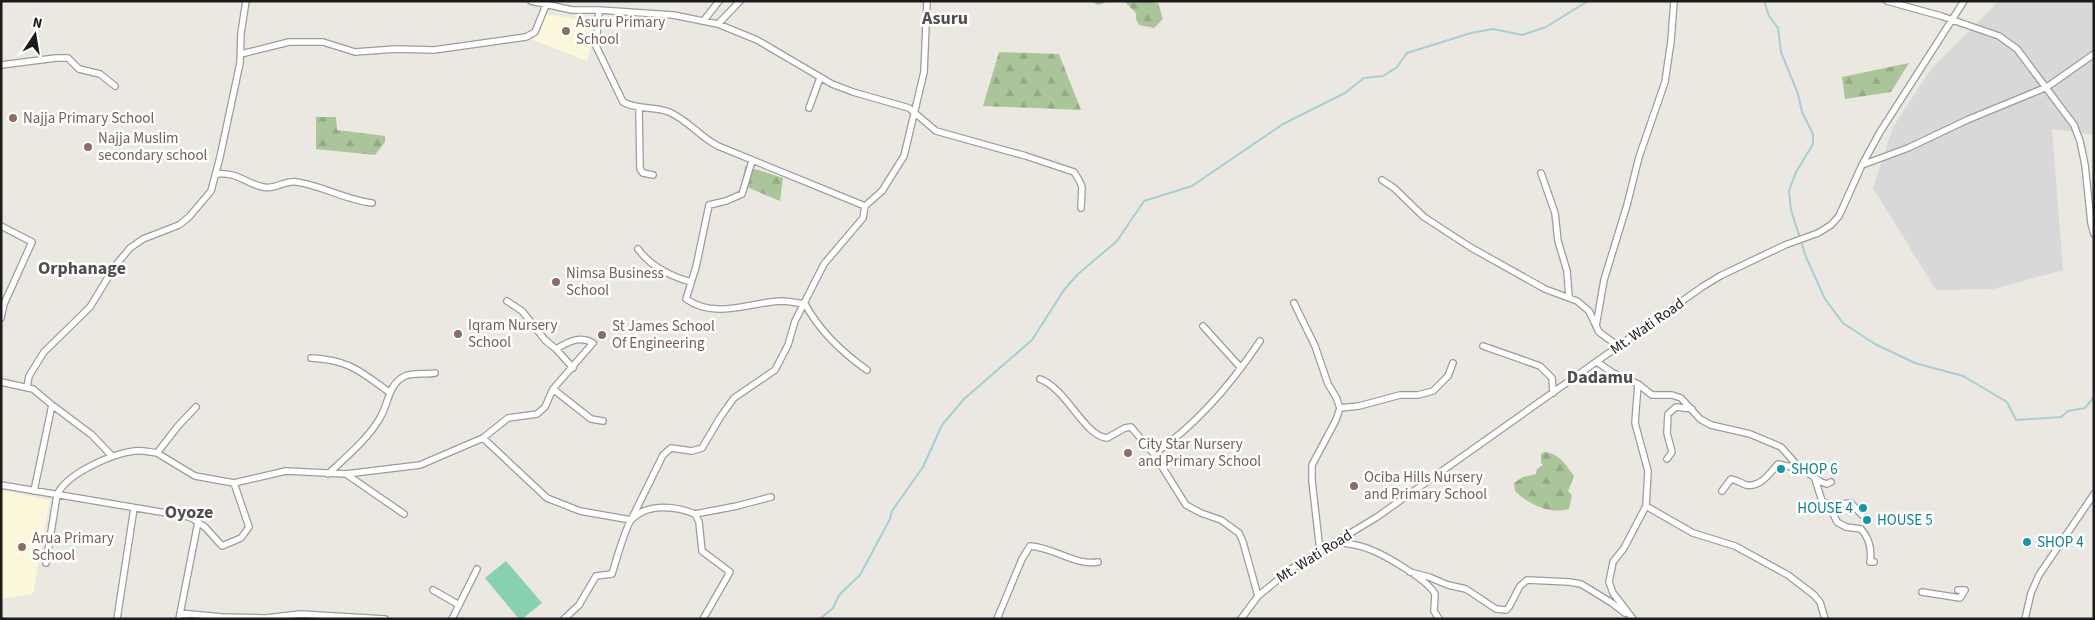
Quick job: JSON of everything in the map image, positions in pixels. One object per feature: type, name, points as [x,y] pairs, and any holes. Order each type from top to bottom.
[{"type":"street","points":[[26,387],[34,365],[44,352],[90,308],[116,266],[130,248],[139,241],[169,230],[184,221],[211,191],[241,54],[241,33],[246,1]]},
{"type":"street","points":[[531,1],[577,11],[600,10],[673,14],[718,24],[758,40],[820,78],[853,92],[902,106],[916,113],[936,131],[1026,156],[1074,172],[1082,187],[1081,208]]},
{"type":"street","points":[[704,20],[719,1]]},
{"type":"street","points":[[718,24],[740,1]]},
{"type":"street","points":[[564,619],[580,605],[596,576],[612,574],[631,520],[663,454],[671,448],[692,451],[702,448],[734,398],[775,370],[788,345],[795,321],[824,264],[862,218],[865,206],[882,191],[904,156],[916,113],[924,72],[927,1]]},
{"type":"street","points":[[1596,326],[1604,280],[1625,214],[1639,157],[1665,82],[1674,1]]},
{"type":"street","points":[[1886,1],[1999,36],[2022,54],[2074,125],[2080,141],[2086,172],[2091,224],[2094,234]]},
{"type":"street","name":"Mt. Wati Road","points":[[1241,619],[1258,596],[1291,569],[1338,542],[1720,276],[1785,245],[1818,233],[1830,225],[1838,216],[1862,165],[1898,103],[1964,1]]},
{"type":"street","points":[[241,54],[289,42],[322,42],[355,52],[434,50],[526,37],[535,32],[546,5]]},
{"type":"street","points":[[600,10],[595,42],[597,50],[623,102],[669,112],[690,124],[709,142],[865,206]]},
{"type":"street","points":[[1862,165],[1908,148],[1966,120],[2047,87],[2094,54]]},
{"type":"street","points":[[1,65],[68,58],[79,69],[100,74],[115,86]]},
{"type":"street","points":[[810,108],[820,78]]},
{"type":"street","points":[[639,107],[640,170],[642,173],[653,175]]},
{"type":"street","points":[[752,161],[742,194],[726,201],[709,204],[696,267],[686,299],[692,303],[709,308],[735,309],[782,301],[805,304],[822,329],[851,359],[867,370]]},
{"type":"street","points":[[1541,173],[1557,222],[1558,241],[1566,271],[1570,298]]},
{"type":"street","points":[[216,174],[238,176],[254,184],[271,188],[287,182],[299,182],[372,203]]},
{"type":"street","points":[[1382,180],[1394,188],[1424,217],[1470,247],[1545,289],[1570,298],[1589,311],[1598,332],[1618,346]]},
{"type":"street","points":[[1,226],[32,242],[4,304],[1,318]]},
{"type":"street","points":[[638,249],[658,269],[691,282]]},
{"type":"street","points":[[507,301],[522,310],[548,343],[573,368]]},
{"type":"street","points":[[1294,303],[1315,346],[1328,384],[1340,408],[1330,433],[1312,465],[1320,551]]},
{"type":"street","points":[[1203,326],[1241,368]]},
{"type":"street","points":[[46,563],[57,495],[64,484],[83,471],[112,456],[136,451],[157,453],[195,476],[234,483],[286,471],[346,474],[420,465],[483,438],[508,418],[537,414],[544,407],[554,389],[594,343],[589,340],[576,340],[556,350]]},
{"type":"street","points":[[1154,454],[1168,444],[1207,407],[1241,368],[1260,341]]},
{"type":"street","points":[[1483,346],[1540,366],[1552,378],[1553,393]]},
{"type":"street","points":[[311,358],[340,361],[356,368],[389,392]]},
{"type":"street","points":[[1597,362],[1612,374],[1638,384],[1652,395],[1672,395],[1681,398],[1705,422],[1750,434],[1781,447],[1793,464]]},
{"type":"street","points":[[1340,408],[1382,401],[1400,395],[1418,395],[1433,391],[1448,376],[1452,363]]},
{"type":"street","points":[[328,474],[346,458],[379,419],[389,392],[399,379],[406,375],[435,374]]},
{"type":"street","points":[[1040,379],[1048,383],[1065,398],[1083,422],[1096,435],[1107,438],[1125,428],[1131,427],[1154,454],[1186,505],[1201,514],[1221,520],[1239,533],[1244,542],[1258,596]]},
{"type":"street","points":[[1,382],[33,389],[52,406],[92,435],[112,456]]},
{"type":"street","points":[[1632,619],[1610,588],[1609,576],[1613,562],[1624,548],[1646,506],[1648,471],[1635,422],[1638,384]]},
{"type":"street","points":[[554,389],[591,419],[603,421]]},
{"type":"street","points":[[34,491],[52,406]]},
{"type":"street","points":[[157,453],[196,407]]},
{"type":"street","points":[[1668,459],[1672,452],[1667,433],[1668,414],[1676,408],[1692,409]]},
{"type":"street","points":[[483,438],[547,498],[580,511],[631,520],[652,508],[670,508],[695,514],[771,497]]},
{"type":"street","points":[[1722,491],[1731,478],[1754,486],[1763,480],[1778,464],[1793,464],[1801,467],[1824,484],[1831,482]]},
{"type":"street","points":[[1784,471],[1793,464]]},
{"type":"street","points":[[1801,467],[1806,474],[1810,474],[1815,480],[1820,498],[1829,505],[1837,522],[1846,527],[1861,529],[1866,534],[1871,553],[1870,562],[1874,562]]},
{"type":"street","points":[[346,474],[404,514]]},
{"type":"street","points":[[1,485],[134,508],[181,514],[198,522],[222,546],[241,538],[248,530],[249,524],[234,483]]},
{"type":"street","points":[[2025,619],[2031,593],[2038,575],[2094,494]]},
{"type":"street","points":[[1829,505],[1850,503],[1862,515]]},
{"type":"street","points":[[1646,506],[1693,533],[1735,546],[1788,575],[1820,602],[1825,619]]},
{"type":"street","points":[[118,619],[134,508]]},
{"type":"street","points":[[695,514],[699,522],[702,552],[730,572],[703,619]]},
{"type":"street","points":[[198,522],[179,616],[266,618],[300,614],[324,618],[385,619]]},
{"type":"street","points":[[1338,542],[1367,548],[1410,572],[1433,590],[1435,594],[1434,611],[1439,619]]},
{"type":"street","points":[[997,619],[1022,558],[1030,546],[1086,563],[1098,562]]},
{"type":"street","points":[[452,619],[477,569]]},
{"type":"street","points":[[1410,572],[1466,589],[1478,595],[1496,609],[1501,610],[1509,607],[1520,586],[1528,580],[1575,582],[1587,587],[1612,603],[1632,619]]},
{"type":"street","points":[[433,590],[459,605]]},
{"type":"street","points":[[1922,592],[1960,598],[1965,590],[1958,590]]},
{"type":"shaded area","points":[[1999,1],[2094,1],[2094,135],[2052,129],[2063,270],[1993,289],[1936,290],[1873,188],[1893,127],[1931,69]]},
{"type":"shaded area","name":"Asuru Primary School","points":[[545,14],[597,22],[587,61],[533,40]]},
{"type":"shaded area","name":"Arua Primary School","points":[[1,490],[50,500],[33,594],[1,599]]},
{"type":"green space","points":[[1096,1],[1149,1],[1158,3],[1163,19],[1154,28],[1139,25],[1136,13],[1125,2],[1106,2],[1098,5],[1094,3]]},
{"type":"green space","points":[[999,52],[1059,54],[1081,110],[983,106]]},
{"type":"green space","points":[[1909,63],[1891,92],[1845,99],[1842,77]]},
{"type":"green space","points":[[316,117],[336,117],[337,130],[385,136],[385,142],[375,155],[316,149]]},
{"type":"green space","points":[[745,166],[783,178],[780,201],[742,185]]},
{"type":"green space","points":[[1544,452],[1558,457],[1574,476],[1568,491],[1572,495],[1569,509],[1554,511],[1540,507],[1526,500],[1515,491],[1514,483],[1523,477],[1536,474],[1537,469],[1543,465],[1541,463],[1541,454]]},
{"type":"green space","points":[[506,561],[542,603],[522,619],[519,619],[485,578]]},
{"type":"waterway","points":[[820,619],[833,608],[839,595],[860,575],[890,519],[892,511],[923,467],[942,425],[964,399],[1032,340],[1064,290],[1078,274],[1117,241],[1144,201],[1192,186],[1283,124],[1345,93],[1364,78],[1383,76],[1397,67],[1407,53],[1471,33],[1493,29],[1522,35],[1546,27],[1588,1]]},
{"type":"waterway","points":[[1764,1],[1769,16],[1778,28],[1781,52],[1798,94],[1802,112],[1813,134],[1813,144],[1796,172],[1789,191],[1791,210],[1806,257],[1825,299],[1843,323],[1875,344],[1915,363],[1963,376],[2007,402],[2016,420],[2061,417],[2068,411],[2085,408],[2094,397]]},
{"type":"place","name":"Asuru Primary School","points":[[566,31]]},
{"type":"place","name":"Najja Primary School","points":[[13,118]]},
{"type":"place","name":"Najja Muslim secondary school","points":[[88,147]]},
{"type":"place","name":"Nimsa Business School","points":[[556,282]]},
{"type":"place","name":"Iqram Nursery School","points":[[458,334]]},
{"type":"place","name":"St James School Of Engineering","points":[[602,335]]},
{"type":"place","name":"City Star Nursery and Primary School","points":[[1128,453]]},
{"type":"place","name":"SHOP 6","points":[[1781,469]]},
{"type":"place","name":"Ociba Hills Nursery and Primary School","points":[[1354,486]]},
{"type":"place","name":"HOUSE 4","points":[[1863,508]]},
{"type":"place","name":"HOUSE 5","points":[[1867,520]]},
{"type":"place","name":"SHOP 4","points":[[2027,542]]},
{"type":"place","name":"Arua Primary School","points":[[22,547]]},
{"type":"district","name":"Asuru","points":[[945,18]]},
{"type":"district","name":"Orphanage","points":[[82,268]]},
{"type":"district","name":"Dadamu","points":[[1600,377]]},
{"type":"district","name":"Oyoze","points":[[189,512]]}]
